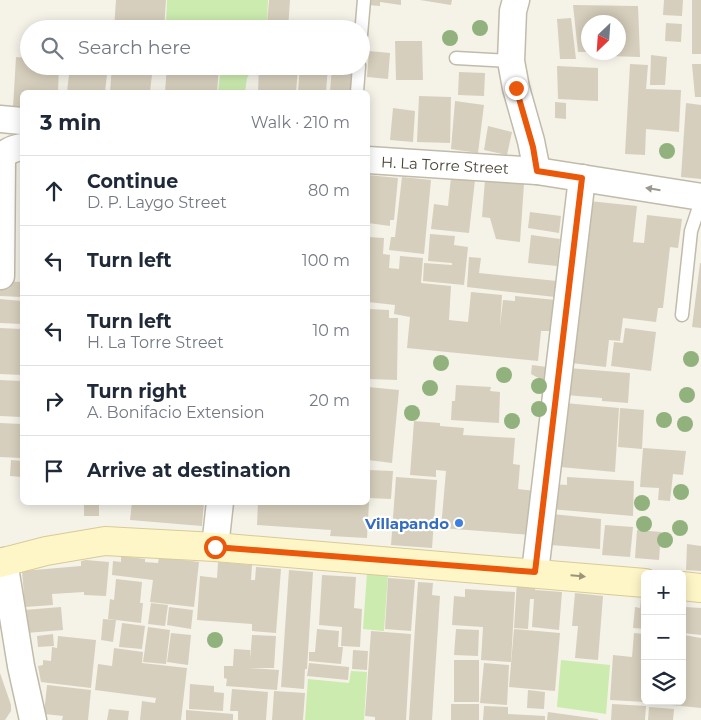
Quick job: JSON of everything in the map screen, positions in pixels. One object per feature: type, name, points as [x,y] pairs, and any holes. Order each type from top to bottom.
[{"type":"main road","points":[[2,562],[46,551],[105,541],[215,547],[535,572],[641,583]]},
{"type":"main road","points":[[686,586],[701,588]]},
{"type":"street","points":[[516,0],[513,11],[511,61],[516,88],[533,147],[537,171]]},
{"type":"street","points":[[0,119],[20,121]]},
{"type":"street","points":[[0,276],[2,160],[4,154],[20,148]]},
{"type":"street","name":"H. La Torre Street","points":[[370,160],[537,171],[701,197]]},
{"type":"street","points":[[535,572],[582,178]]},
{"type":"street","points":[[215,547],[220,505]]},
{"type":"street","points":[[2,562],[33,720]]},
{"type":"lane","points":[[362,20],[364,0]]},
{"type":"lane","points":[[456,58],[511,61]]},
{"type":"lane","points":[[357,90],[358,75]]},
{"type":"lane","points":[[682,315],[691,231],[701,201]]},
{"type":"green space","points":[[167,0],[268,0],[267,20],[166,20]]},
{"type":"green space","points":[[220,75],[249,75],[245,90],[218,90]]},
{"type":"green space","points":[[367,573],[388,574],[384,631],[363,629]]},
{"type":"green space","points":[[561,660],[610,665],[606,714],[557,707]]},
{"type":"green space","points":[[351,671],[367,672],[364,720],[305,720],[308,679],[349,683]]},
{"type":"building","points":[[116,0],[166,0],[165,20],[115,20]]},
{"type":"building","points":[[269,0],[290,0],[289,20],[267,20]]},
{"type":"building","points":[[369,0],[401,0],[401,5],[380,2],[380,6],[368,5]]},
{"type":"building","points":[[420,0],[452,0],[451,5]]},
{"type":"building","points":[[664,0],[683,0],[682,16],[663,15]]},
{"type":"building","points":[[692,0],[701,0],[701,54],[692,54]]},
{"type":"building","points":[[573,5],[638,6],[640,57],[626,57],[626,15],[581,15],[581,52],[578,52]]},
{"type":"building","points":[[571,18],[576,59],[560,59],[557,19]]},
{"type":"building","points":[[666,23],[682,24],[681,42],[665,41]]},
{"type":"building","points":[[395,41],[422,41],[423,80],[396,80]]},
{"type":"building","points":[[370,51],[390,53],[388,79],[367,77],[367,75],[370,75]]},
{"type":"building","points":[[651,55],[667,57],[665,85],[650,85]]},
{"type":"building","points":[[16,57],[20,57],[20,75],[59,75],[58,90],[20,90],[20,108],[13,108]]},
{"type":"building","points":[[630,64],[648,65],[646,89],[681,90],[679,132],[646,129],[645,155],[625,154]]},
{"type":"building","points":[[692,64],[701,64],[701,97],[695,97]]},
{"type":"building","points":[[557,66],[598,68],[598,101],[558,99]]},
{"type":"building","points":[[459,72],[485,73],[484,96],[458,95]]},
{"type":"building","points":[[69,75],[107,75],[105,90],[67,90]]},
{"type":"building","points":[[111,75],[152,75],[150,90],[110,90]]},
{"type":"building","points":[[166,75],[218,75],[217,90],[165,90]]},
{"type":"building","points":[[259,75],[297,75],[296,90],[258,90]]},
{"type":"building","points":[[299,75],[327,75],[326,90],[298,90]]},
{"type":"building","points":[[331,75],[353,75],[352,90],[330,90]]},
{"type":"building","points":[[419,96],[451,97],[450,143],[417,142]]},
{"type":"building","points":[[455,101],[484,105],[478,153],[451,149]]},
{"type":"building","points":[[555,102],[566,103],[566,119],[555,118]]},
{"type":"building","points":[[686,103],[701,105],[701,179],[681,177]]},
{"type":"building","points":[[393,108],[415,111],[413,142],[390,140]]},
{"type":"building","points":[[488,126],[512,132],[507,155],[484,150]]},
{"type":"building","points":[[370,175],[398,178],[394,220],[390,220],[390,226],[370,223]]},
{"type":"building","points":[[402,177],[431,180],[424,254],[389,250],[391,237],[395,237]]},
{"type":"building","points":[[451,177],[475,180],[469,233],[431,229],[434,204],[448,206]]},
{"type":"building","points":[[485,180],[524,184],[520,242],[496,239],[490,218],[482,217]]},
{"type":"building","points":[[589,201],[637,206],[633,242],[644,243],[647,215],[682,219],[678,248],[670,247],[663,308],[658,308],[656,322],[623,318],[620,341],[609,340],[606,367],[571,363],[574,336],[577,336],[580,314],[577,313]]},
{"type":"building","points":[[530,212],[561,216],[559,233],[528,228]]},
{"type":"building","points":[[430,234],[455,236],[454,245],[468,247],[464,285],[423,281],[424,263],[452,265],[452,263],[428,261]]},
{"type":"building","points":[[531,235],[560,239],[557,266],[528,263]]},
{"type":"building","points":[[370,237],[384,238],[383,254],[390,255],[389,268],[399,269],[400,256],[423,258],[421,283],[451,286],[449,320],[468,322],[471,292],[502,295],[500,326],[503,300],[515,301],[515,296],[556,300],[553,331],[541,331],[538,361],[407,348],[410,317],[394,314],[395,305],[370,302]]},
{"type":"building","points":[[469,257],[481,258],[479,273],[557,281],[555,297],[467,287]]},
{"type":"building","points":[[701,263],[701,328],[692,327]]},
{"type":"building","points":[[0,281],[20,282],[20,297],[0,296]]},
{"type":"building","points":[[0,299],[20,301],[20,324],[0,323]]},
{"type":"building","points":[[370,309],[389,310],[389,318],[398,318],[397,380],[370,379]]},
{"type":"building","points":[[0,328],[20,329],[20,375],[0,374]]},
{"type":"building","points":[[625,328],[656,332],[651,371],[611,366],[614,342],[623,343]]},
{"type":"building","points":[[532,365],[547,367],[546,382],[531,374]]},
{"type":"building","points":[[568,368],[630,373],[628,403],[602,401],[602,398],[566,395]]},
{"type":"building","points":[[0,380],[20,381],[20,417],[0,416]]},
{"type":"building","points":[[456,385],[491,387],[490,391],[500,392],[499,423],[451,420],[452,401],[455,401]]},
{"type":"building","points":[[370,387],[399,390],[392,463],[370,460]]},
{"type":"building","points":[[565,403],[619,408],[615,472],[560,467]]},
{"type":"building","points":[[620,408],[644,410],[642,449],[618,447]]},
{"type":"building","points":[[414,421],[440,423],[440,426],[464,428],[463,435],[515,438],[513,464],[520,465],[518,489],[535,491],[532,535],[441,528],[446,471],[436,470],[436,477],[410,475]]},
{"type":"building","points":[[0,423],[20,424],[20,458],[0,457]]},
{"type":"building","points":[[643,448],[686,451],[683,475],[673,474],[670,501],[658,500],[659,488],[640,487]]},
{"type":"building","points":[[11,460],[20,461],[20,477],[10,476]]},
{"type":"building","points":[[370,470],[393,471],[391,499],[370,498]]},
{"type":"building","points":[[396,477],[437,480],[432,548],[391,545]]},
{"type":"building","points":[[567,477],[634,481],[633,516],[550,509],[552,484],[567,485]]},
{"type":"building","points":[[84,505],[99,505],[99,516],[84,516]]},
{"type":"building","points":[[132,505],[204,505],[202,526],[130,520]]},
{"type":"building","points":[[258,505],[369,505],[367,538],[330,536],[331,530],[257,525]]},
{"type":"building","points":[[552,514],[601,519],[600,549],[551,545]]},
{"type":"building","points":[[605,525],[633,527],[630,557],[602,555]]},
{"type":"building","points":[[637,530],[661,532],[659,560],[635,558]]},
{"type":"building","points":[[687,544],[701,546],[701,571],[686,570]]},
{"type":"building","points":[[121,556],[145,559],[145,562],[158,563],[159,557],[199,562],[194,607],[150,602],[153,580],[112,575],[113,561],[121,562]]},
{"type":"building","points":[[81,561],[109,562],[106,596],[84,595],[84,592],[52,594],[53,605],[25,607],[22,571],[81,566]]},
{"type":"building","points":[[218,562],[252,565],[251,580],[255,580],[256,567],[281,569],[276,633],[252,631],[252,624],[197,620],[200,576],[217,578]]},
{"type":"building","points":[[289,570],[313,572],[304,689],[281,687]]},
{"type":"building","points":[[322,575],[356,577],[354,608],[362,609],[360,647],[341,646],[342,627],[319,625]]},
{"type":"building","points":[[388,578],[415,580],[411,631],[385,629]]},
{"type":"building","points":[[116,579],[142,582],[140,603],[143,603],[141,623],[108,619],[110,599],[114,600]]},
{"type":"building","points":[[517,581],[536,583],[535,590],[562,592],[559,630],[532,627],[534,599],[530,599],[528,629],[514,628]]},
{"type":"building","points":[[418,582],[433,583],[432,595],[440,596],[432,720],[409,720]]},
{"type":"building","points":[[465,589],[515,592],[511,662],[481,660],[483,627],[452,625],[454,596],[465,597]]},
{"type":"building","points":[[575,593],[603,596],[598,660],[575,658],[578,626],[572,626]]},
{"type":"building","points":[[641,598],[641,629],[633,628],[635,607],[640,608]]},
{"type":"building","points":[[151,603],[168,605],[165,626],[148,624]]},
{"type":"building","points":[[61,607],[63,630],[26,633],[24,610]]},
{"type":"building","points":[[169,607],[193,610],[191,629],[167,625]]},
{"type":"building","points":[[686,607],[701,608],[701,635],[686,633]]},
{"type":"building","points":[[103,619],[116,620],[113,642],[101,640]]},
{"type":"building","points":[[122,623],[145,626],[142,649],[119,647]]},
{"type":"building","points":[[148,627],[170,630],[166,664],[143,662]]},
{"type":"building","points":[[317,629],[339,631],[338,647],[343,647],[341,664],[309,661],[309,652],[315,652]]},
{"type":"building","points":[[456,629],[479,630],[478,656],[454,655]]},
{"type":"building","points":[[514,629],[560,633],[555,691],[509,687]]},
{"type":"building","points":[[371,631],[411,634],[406,720],[375,720],[375,717],[365,716]]},
{"type":"building","points":[[171,633],[191,635],[188,665],[167,662]]},
{"type":"building","points":[[634,633],[641,634],[641,702],[610,700],[613,655],[632,657]]},
{"type":"building","points":[[53,634],[54,646],[38,647],[37,636]]},
{"type":"building","points":[[252,635],[276,636],[274,668],[249,668],[279,670],[277,690],[226,686],[227,679],[224,678],[224,666],[233,666],[234,649],[250,650],[250,659]]},
{"type":"building","points":[[686,635],[701,638],[701,708],[671,705],[686,705]]},
{"type":"building","points":[[58,636],[96,640],[91,688],[41,682],[38,666],[43,665],[43,660],[51,661],[52,647],[57,648]]},
{"type":"building","points":[[114,648],[143,652],[142,663],[187,668],[181,720],[140,720],[142,701],[155,703],[156,698],[95,690],[98,664],[112,666]]},
{"type":"building","points":[[353,650],[368,651],[367,670],[352,669]]},
{"type":"building","points":[[454,660],[479,660],[479,702],[454,702]]},
{"type":"building","points":[[309,663],[349,667],[348,680],[307,676]]},
{"type":"building","points":[[484,663],[509,665],[507,705],[480,703]]},
{"type":"building","points":[[0,673],[11,705],[11,711],[5,720],[0,720]]},
{"type":"building","points":[[190,684],[214,686],[214,692],[224,693],[223,711],[189,709]]},
{"type":"building","points":[[47,685],[91,690],[88,720],[62,720],[63,716],[44,714]]},
{"type":"building","points":[[232,689],[268,692],[266,720],[238,720],[238,711],[230,711]]},
{"type":"building","points":[[528,690],[545,692],[544,709],[527,708]]},
{"type":"building","points":[[274,691],[305,693],[303,720],[272,720]]},
{"type":"building","points":[[451,704],[479,704],[479,720],[451,720]]},
{"type":"building","points":[[612,704],[646,706],[645,720],[611,720]]},
{"type":"building","points":[[484,706],[508,707],[508,714],[545,716],[545,720],[483,720]]},
{"type":"building","points":[[649,707],[674,709],[673,720],[648,720]]},
{"type":"building","points":[[109,709],[129,711],[128,720],[107,720]]},
{"type":"building","points":[[186,710],[233,714],[233,720],[186,720]]},
{"type":"building","points":[[548,712],[598,719],[598,720],[547,720]]},
{"type":"place","name":"Villapando","points":[[459,523]]},
{"type":"route","points":[[215,547],[535,572],[582,178],[537,171],[533,147],[516,88]]}]
